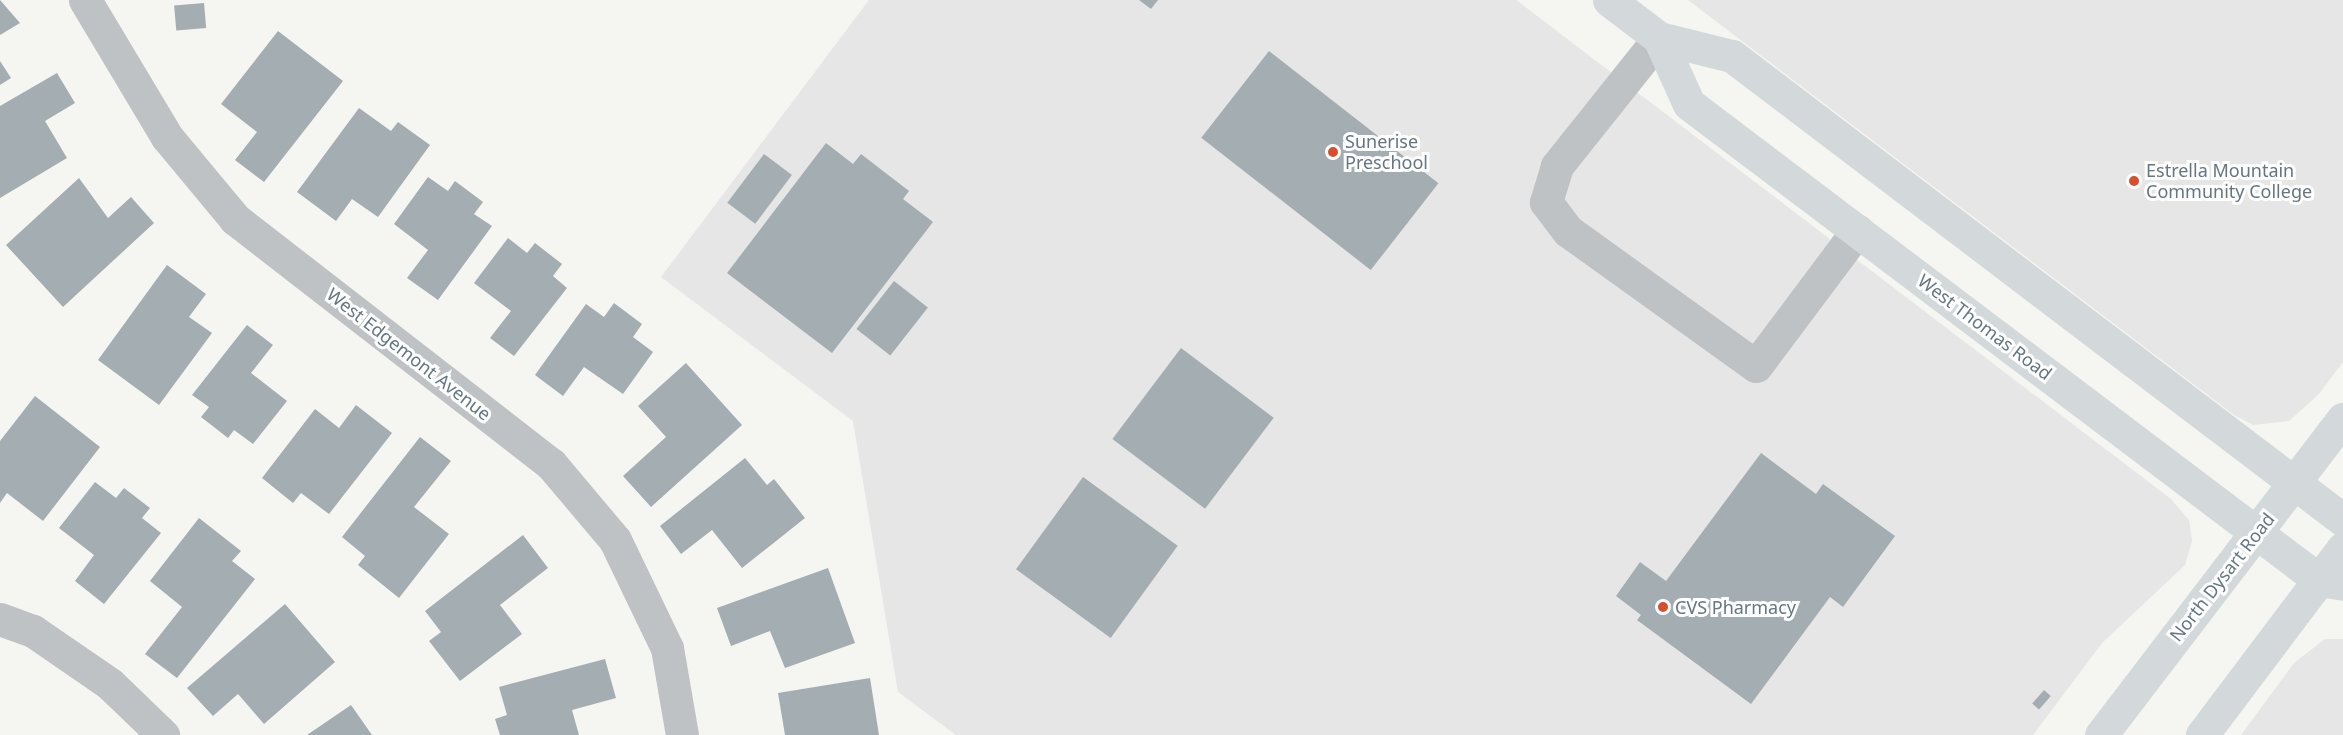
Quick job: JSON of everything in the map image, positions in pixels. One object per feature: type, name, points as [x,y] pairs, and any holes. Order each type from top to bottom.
[{"type":"main road","name":"West Thomas Road","points":[[1609,0],[1659,38],[1732,56],[2343,520]]},
{"type":"main road","name":"West Thomas Road","points":[[1659,38],[1689,104],[2256,531],[2331,582]]},
{"type":"main road","name":"North Dysart Road","points":[[2101,735],[2343,418]]},
{"type":"main road","points":[[2202,735],[2331,582],[2343,548]]},
{"type":"street","name":"West Edgemont Avenue","points":[[85,0],[167,137],[235,219],[550,464],[615,540],[667,648],[682,735]]},
{"type":"street","points":[[1659,38],[1557,166],[1546,202],[1568,231],[1756,366],[1857,231]]},
{"type":"street","points":[[0,619],[33,631],[110,684],[164,735]]},
{"type":"shaded area","points":[[869,0],[1516,0],[2171,499],[2189,520],[2192,541],[2185,565],[2102,643],[2033,735],[956,735],[898,692],[853,421],[661,277]]},
{"type":"shaded area","name":"Estrella Mountain Community College","points":[[1688,0],[2343,0],[2343,362],[2319,394],[2289,421],[2253,425],[2234,415]]},
{"type":"shaded area","points":[[2325,639],[2343,639],[2343,735],[2241,735],[2294,663]]},
{"type":"building","points":[[0,0],[20,23],[0,35]]},
{"type":"building","points":[[1139,0],[1158,0],[1151,9]]},
{"type":"building","points":[[204,3],[206,28],[176,31],[174,6]]},
{"type":"building","points":[[278,31],[343,81],[264,182],[235,160],[257,132],[221,104]]},
{"type":"building","points":[[1269,51],[1438,183],[1371,270],[1201,138]]},
{"type":"building","points":[[0,61],[11,78],[0,85]]},
{"type":"building","points":[[57,73],[75,103],[45,121],[67,158],[0,198],[0,106]]},
{"type":"building","points":[[359,108],[391,131],[398,122],[430,145],[378,217],[352,199],[336,221],[297,192]]},
{"type":"building","points":[[826,143],[853,164],[861,154],[909,191],[903,199],[933,222],[832,353],[727,273]]},
{"type":"building","points":[[764,154],[792,175],[755,224],[727,203]]},
{"type":"building","points":[[428,177],[448,191],[455,181],[483,202],[474,214],[492,226],[438,300],[407,278],[428,250],[394,224]]},
{"type":"building","points":[[79,178],[108,218],[131,197],[154,223],[63,307],[6,245]]},
{"type":"building","points":[[508,238],[527,253],[535,243],[562,264],[553,276],[567,288],[514,356],[490,338],[511,311],[474,283]]},
{"type":"building","points":[[167,265],[206,294],[189,317],[212,333],[159,405],[98,360]]},
{"type":"building","points":[[894,281],[928,307],[890,356],[856,329]]},
{"type":"building","points":[[614,303],[642,324],[633,337],[653,352],[623,394],[584,367],[563,396],[535,375],[586,304],[604,317]]},
{"type":"building","points":[[247,325],[273,345],[251,373],[287,401],[253,444],[234,430],[228,438],[201,417],[209,407],[192,395]]},
{"type":"building","points":[[1181,348],[1274,418],[1205,509],[1112,439]]},
{"type":"building","points":[[686,363],[742,425],[651,507],[623,476],[666,437],[638,406]]},
{"type":"building","points":[[35,396],[100,447],[43,521],[7,493],[0,503],[0,441]]},
{"type":"building","points":[[356,405],[392,433],[329,514],[301,493],[293,503],[262,478],[315,409],[339,428]]},
{"type":"building","points":[[420,437],[451,461],[414,507],[449,534],[399,598],[358,565],[365,556],[342,537]]},
{"type":"building","name":"CVS Pharmacy","points":[[1761,453],[1816,494],[1823,484],[1895,536],[1843,607],[1830,597],[1751,704],[1637,620],[1641,615],[1616,596],[1640,562],[1666,581]]},
{"type":"building","points":[[745,458],[767,485],[774,479],[805,518],[742,568],[712,530],[681,554],[660,526]]},
{"type":"building","points":[[1083,477],[1178,546],[1111,638],[1016,569]]},
{"type":"building","points":[[95,482],[116,498],[124,488],[150,508],[142,518],[161,533],[104,604],[75,581],[94,555],[59,528]]},
{"type":"building","points":[[199,518],[241,551],[232,561],[255,579],[177,678],[145,654],[182,607],[150,581]]},
{"type":"building","points":[[523,535],[548,568],[500,605],[522,634],[460,681],[429,641],[441,632],[425,611]]},
{"type":"building","points":[[828,568],[855,643],[785,668],[770,631],[731,646],[717,608]]},
{"type":"building","points":[[285,604],[335,662],[264,724],[238,694],[213,716],[187,688]]},
{"type":"building","points":[[605,659],[616,698],[572,710],[579,735],[500,735],[495,719],[507,715],[499,687]]},
{"type":"building","points":[[870,678],[879,735],[785,735],[778,693]]},
{"type":"building","points":[[2044,690],[2051,696],[2039,709],[2032,704]]},
{"type":"building","points":[[351,705],[372,735],[307,735]]},
{"type":"place","name":"Sunerise Preschool","points":[[1333,152]]},
{"type":"place","name":"Estrella Mountain Community College","points":[[2134,181]]},
{"type":"place","name":"CVS Pharmacy","points":[[1663,607]]}]
